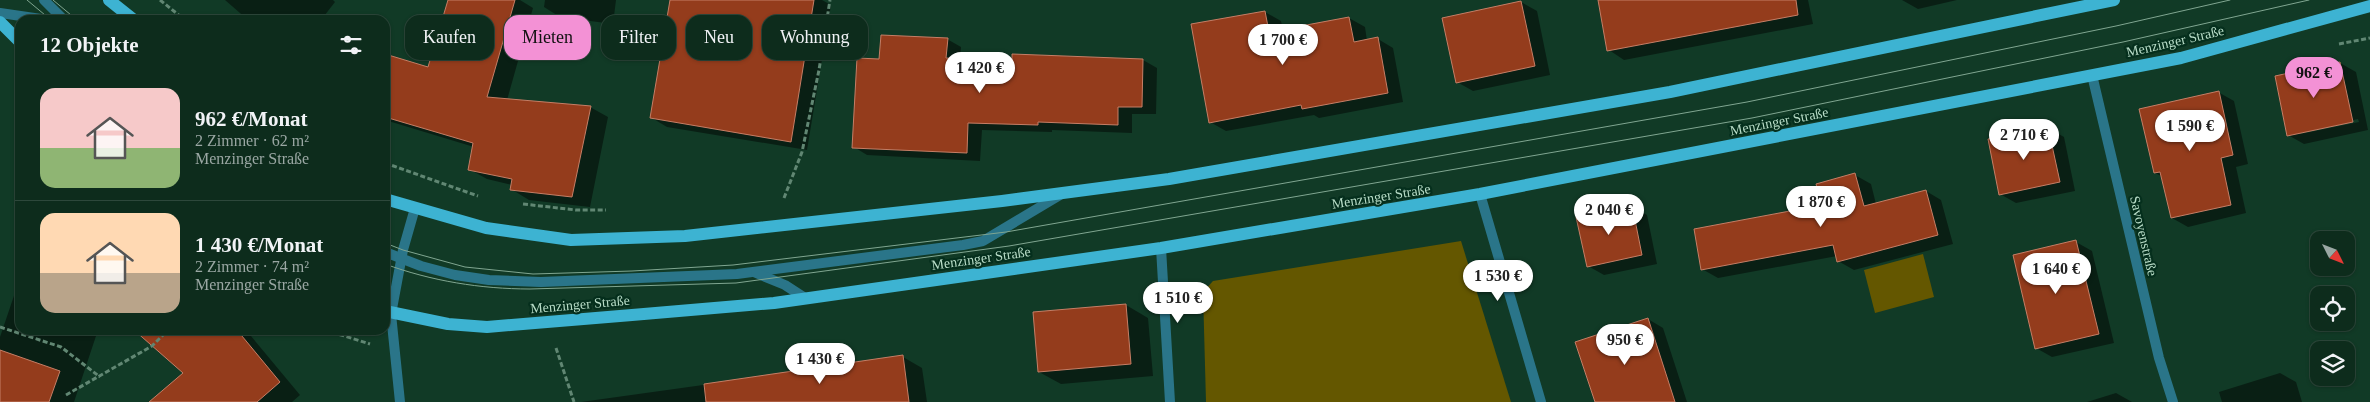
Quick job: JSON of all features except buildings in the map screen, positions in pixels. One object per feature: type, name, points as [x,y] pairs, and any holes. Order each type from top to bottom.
[{"type":"main road","points":[[109,0],[128,15]]},
{"type":"main road","points":[[390,200],[486,228],[571,240],[685,236],[1063,193],[1169,179],[1670,92],[2114,0]]},
{"type":"main road","name":"Menzinger Straße","points":[[390,312],[448,324],[487,327],[805,298],[1161,248],[1480,194],[2181,58],[2370,6]]},
{"type":"main road","points":[[0,22],[15,37]]},
{"type":"street","points":[[44,0],[59,15]]},
{"type":"street","points":[[0,13],[15,15]]},
{"type":"street","name":"Savoyenstraße","points":[[2092,75],[2159,358],[2173,402]]},
{"type":"street","points":[[390,254],[455,275],[489,280],[605,280],[755,272],[982,241],[1063,193]]},
{"type":"street","points":[[1480,194],[1541,402]]},
{"type":"street","points":[[390,304],[415,208]]},
{"type":"street","points":[[1161,248],[1170,402]]},
{"type":"street","points":[[755,272],[785,285],[805,298]]},
{"type":"street","points":[[390,323],[400,402]]},
{"type":"path","points":[[160,0],[179,15]]},
{"type":"path","points":[[793,198],[784,200],[802,152],[819,70],[830,0]]},
{"type":"path","points":[[390,165],[485,198]]},
{"type":"path","points":[[520,204],[576,210],[614,210]]},
{"type":"path","points":[[0,327],[15,332]]},
{"type":"path","points":[[24,335],[61,347],[100,376]]},
{"type":"path","points":[[66,395],[152,346],[163,335]]},
{"type":"path","points":[[341,335],[372,345],[394,346]]},
{"type":"path","points":[[555,345],[574,402]]},
{"type":"shaded area","points":[[1461,241],[1511,402],[1206,402],[1203,292],[1213,281]]},
{"type":"shaded area","points":[[1923,254],[1934,297],[1875,313],[1864,270]]},
{"type":"tram line","points":[[27,0],[45,15]]},
{"type":"tram line","points":[[53,0],[71,15]]},
{"type":"tram line","points":[[390,245],[465,267],[533,274],[733,265],[1006,232],[1747,102],[2116,26],[2230,0]]},
{"type":"tram line","points":[[390,266],[456,283],[512,289],[736,283],[1009,246],[1752,118],[2123,42],[2309,0]]}]
